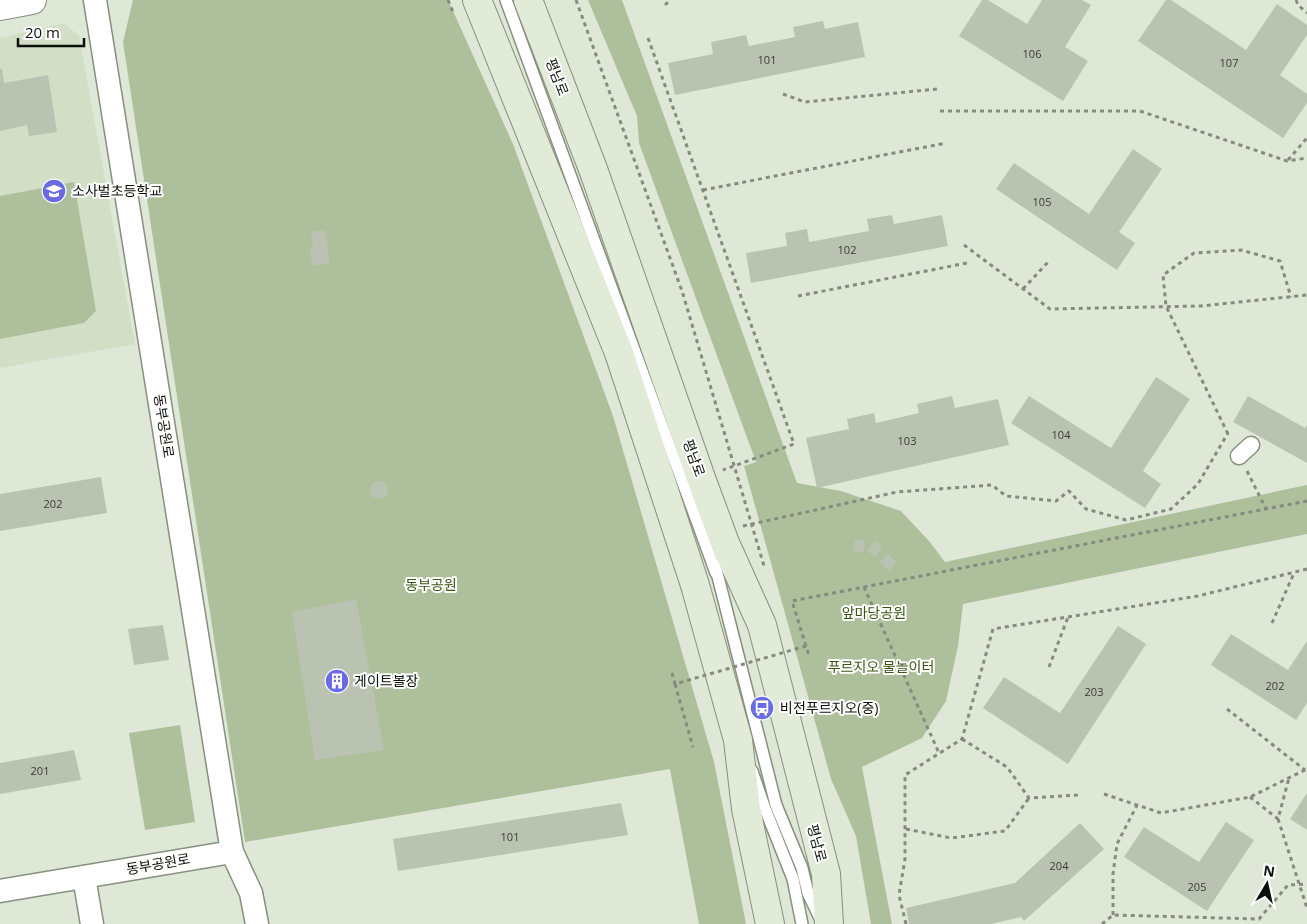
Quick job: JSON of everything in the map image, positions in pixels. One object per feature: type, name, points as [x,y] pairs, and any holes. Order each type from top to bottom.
[{"type":"main road","points":[[477,0],[619,353],[695,585],[738,740],[746,809],[770,924]]},
{"type":"main road","name":"평남로","points":[[528,0],[592,169],[721,532],[762,625],[826,874],[829,924]]},
{"type":"street","points":[[0,6],[32,0]]},
{"type":"street","name":"동부공원로","points":[[95,0],[232,852],[251,893],[257,924]]},
{"type":"street","name":"동부공원로","points":[[0,891],[232,852]]},
{"type":"street","points":[[84,877],[92,924]]},
{"type":"lane","points":[[506,0],[716,573],[776,805],[802,868],[808,893],[823,924]]},
{"type":"lane","points":[[497,18],[708,587],[753,771],[764,806],[793,879],[802,924]]},
{"type":"lane","points":[[705,489],[716,573]]},
{"type":"lane","points":[[738,740],[753,771]]},
{"type":"path","points":[[448,0],[456,18]]},
{"type":"path","points":[[576,0],[682,291],[766,574]]},
{"type":"path","points":[[665,5],[670,0]]},
{"type":"path","points":[[1296,0],[1307,13]]},
{"type":"path","points":[[648,38],[794,444],[735,466],[705,489]]},
{"type":"path","points":[[783,94],[805,102],[937,89]]},
{"type":"path","points":[[940,111],[1140,111],[1287,161],[1307,158]]},
{"type":"path","points":[[1287,161],[1307,138]]},
{"type":"path","points":[[703,190],[946,144]]},
{"type":"path","points":[[964,245],[1050,309],[1201,306],[1307,295]]},
{"type":"path","points":[[1266,509],[1245,451],[1228,433],[1166,306],[1163,275],[1194,253],[1242,250],[1280,261],[1291,297]]},
{"type":"path","points":[[1023,289],[1050,260]]},
{"type":"path","points":[[798,296],[967,263]]},
{"type":"path","points":[[721,532],[897,492],[992,485],[1006,496],[1056,501],[1069,490],[1086,509],[1126,520],[1171,508],[1198,484],[1228,433]]},
{"type":"path","points":[[809,655],[792,601],[1307,501]]},
{"type":"path","points":[[906,924],[898,895],[906,859],[905,775],[962,739],[993,629],[1198,596],[1307,569]]},
{"type":"path","points":[[1272,623],[1294,572]]},
{"type":"path","points":[[864,586],[939,754]]},
{"type":"path","points":[[1049,666],[1068,617]]},
{"type":"path","points":[[675,684],[806,646]]},
{"type":"path","points":[[782,652],[784,662]]},
{"type":"path","points":[[696,668],[699,678]]},
{"type":"path","points":[[672,673],[692,747]]},
{"type":"path","points":[[1104,794],[1161,813],[1250,797],[1306,770],[1227,709]]},
{"type":"path","points":[[962,739],[1007,767],[1029,798]]},
{"type":"path","points":[[1289,778],[1278,819],[1307,908]]},
{"type":"path","points":[[1029,798],[1080,795]]},
{"type":"path","points":[[1250,797],[1278,819]]},
{"type":"path","points":[[905,829],[951,838],[1005,831],[1029,798]]},
{"type":"path","points":[[1113,915],[1113,874],[1116,844],[1137,805]]},
{"type":"path","points":[[1102,924],[1113,915],[1259,918],[1288,884],[1307,884]]},
{"type":"shaded area","name":"소사벌초등학교","points":[[64,23],[79,36],[135,344],[0,368],[0,38]]},
{"type":"green space","name":"동부공원","points":[[133,0],[448,0],[513,144],[613,416],[714,762],[746,924],[699,924],[670,769],[245,842],[123,42]]},
{"type":"green space","name":"앞마당공원","points":[[588,0],[622,0],[797,483],[841,491],[901,511],[929,541],[945,562],[1307,485],[1307,534],[963,604],[958,646],[946,701],[922,738],[862,767],[892,924],[871,924],[856,836],[831,779],[744,466],[756,462],[639,143],[637,116]]},
{"type":"green space","points":[[74,182],[96,311],[84,323],[0,339],[0,196]]},
{"type":"green space","points":[[180,725],[195,822],[145,830],[129,733]]},
{"type":"building","points":[[982,0],[988,0],[1027,24],[1042,0],[1082,0],[1091,5],[1065,47],[1088,61],[1063,101],[959,36]]},
{"type":"building","points":[[1166,0],[1171,0],[1246,50],[1277,4],[1307,25],[1307,35],[1280,75],[1307,94],[1307,103],[1283,138],[1138,41]]},
{"type":"building","points":[[823,21],[825,29],[858,22],[865,57],[675,95],[668,63],[713,54],[711,42],[746,35],[749,46],[795,37],[793,27]]},
{"type":"building","points":[[0,69],[2,69],[4,83],[48,75],[57,132],[29,136],[27,125],[0,131]]},
{"type":"building","points":[[1133,149],[1162,169],[1119,232],[1135,243],[1117,270],[996,189],[1014,163],[1089,214]]},
{"type":"building","points":[[892,215],[894,224],[942,215],[948,246],[751,283],[746,253],[787,246],[785,233],[807,229],[809,242],[869,231],[867,219]]},
{"type":"building","points":[[325,230],[330,263],[312,266],[310,247],[313,247],[311,232]]},
{"type":"building","points":[[1156,377],[1190,399],[1143,471],[1161,484],[1145,508],[1011,423],[1029,396],[1111,448]]},
{"type":"building","points":[[952,396],[955,408],[998,399],[1009,445],[817,488],[806,438],[849,429],[847,419],[874,413],[876,423],[919,413],[917,404]]},
{"type":"building","points":[[1248,396],[1305,428],[1307,425],[1307,463],[1233,422]]},
{"type":"building","points":[[101,477],[107,513],[0,531],[0,494]]},
{"type":"building","points":[[379,481],[385,484],[388,490],[385,496],[379,499],[373,496],[370,490],[373,484]]},
{"type":"building","points":[[855,540],[865,541],[863,552],[853,551]]},
{"type":"building","points":[[874,541],[883,546],[876,557],[867,551]]},
{"type":"building","points":[[888,554],[897,562],[889,571],[880,562]]},
{"type":"building","name":"게이트볼장","points":[[356,599],[384,750],[315,760],[292,612]]},
{"type":"building","points":[[163,625],[169,660],[134,665],[128,629]]},
{"type":"building","points":[[1118,626],[1146,644],[1068,764],[983,708],[1004,677],[1060,713]]},
{"type":"building","points":[[1231,634],[1288,670],[1307,641],[1307,703],[1296,720],[1211,665]]},
{"type":"building","points":[[74,750],[81,780],[0,794],[0,763]]},
{"type":"building","points":[[1307,793],[1307,830],[1290,819]]},
{"type":"building","points":[[621,803],[628,835],[398,871],[393,839]]},
{"type":"building","points":[[1226,822],[1254,840],[1207,911],[1124,857],[1144,827],[1199,862]]},
{"type":"building","points":[[1080,823],[1104,849],[1024,921],[1021,917],[991,924],[909,924],[906,908],[1015,883]]},
{"type":"place","name":"소사벌초등학교","points":[[54,191]]},
{"type":"place","name":"게이트볼장","points":[[337,681]]},
{"type":"place","name":"비전푸르지오(중)","points":[[762,708]]},
{"type":"park label","name":"푸르지오 물놀이터","points":[[881,667]]}]
